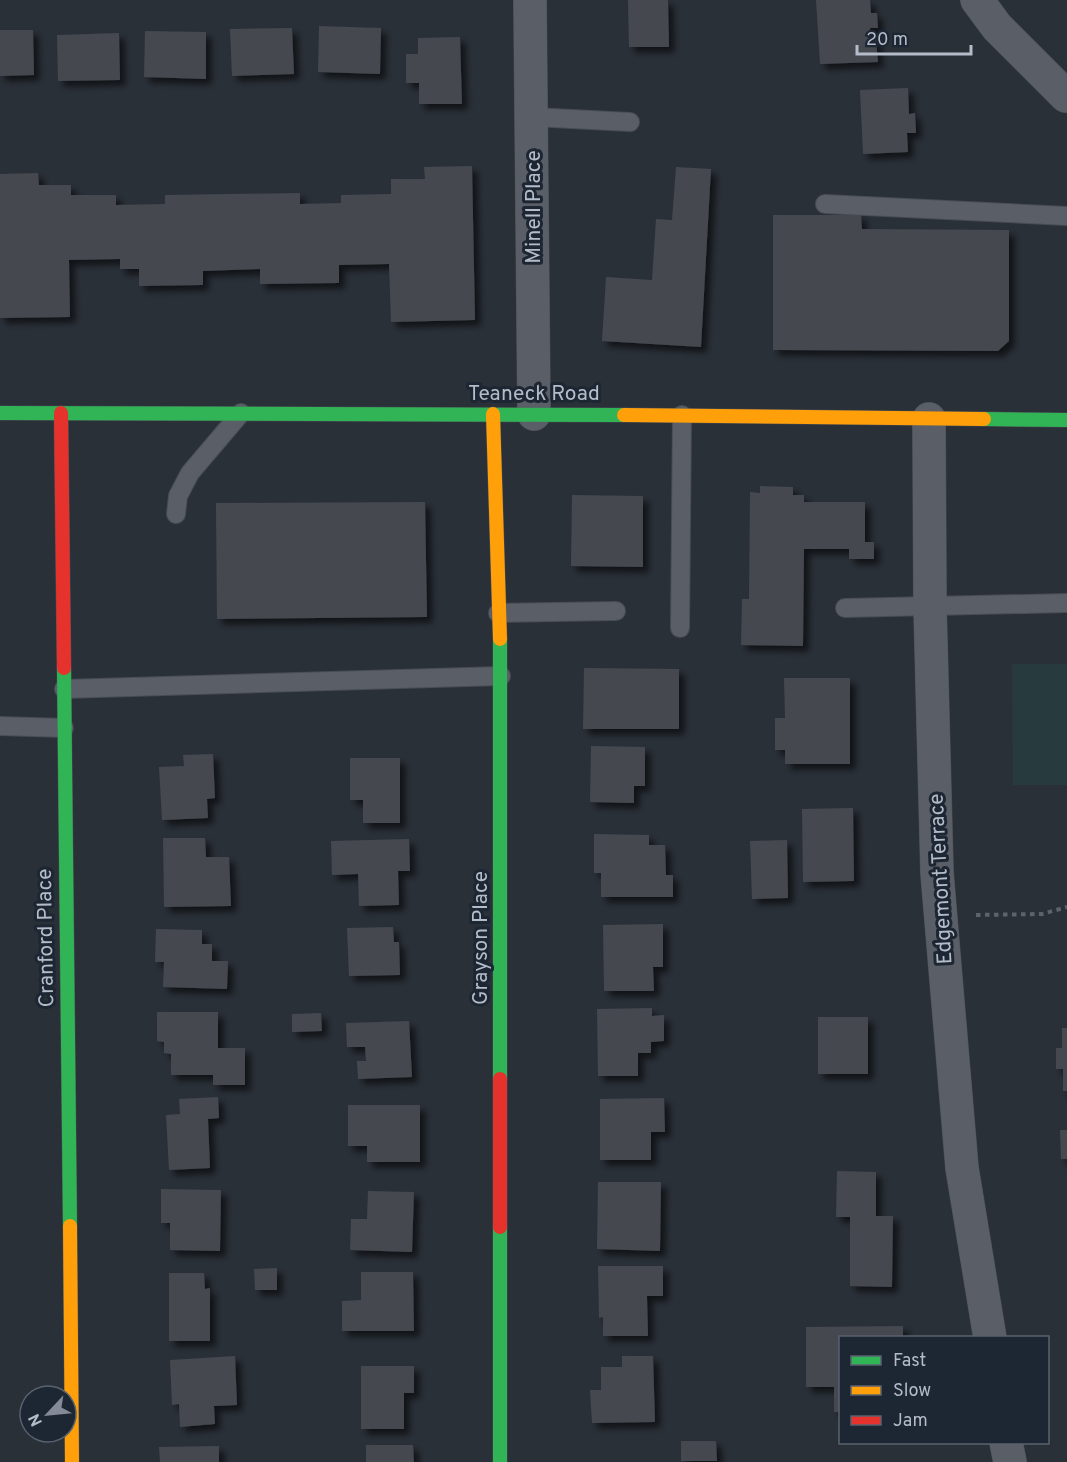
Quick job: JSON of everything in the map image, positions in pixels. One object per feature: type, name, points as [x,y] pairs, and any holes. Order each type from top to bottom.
[{"type":"street","name":"Minell Place","points":[[530,0],[534,414]]},
{"type":"street","points":[[977,0],[996,27],[1067,97]]},
{"type":"street","name":"Teaneck Road","points":[[0,413],[534,414],[1067,420]]},
{"type":"street","name":"Cranford Place","points":[[61,413],[72,1462]]},
{"type":"street","name":"Grayson Place","points":[[493,414],[501,676],[500,1462]]},
{"type":"street","name":"Edgemont Terrace","points":[[929,419],[930,606],[937,873],[962,1168],[990,1336]]},
{"type":"street","points":[[1006,1444],[1010,1462]]},
{"type":"lane","points":[[532,117],[630,122]]},
{"type":"lane","points":[[825,204],[1067,216]]},
{"type":"lane","points":[[176,514],[178,496],[190,473],[241,413]]},
{"type":"lane","points":[[680,628],[682,415]]},
{"type":"lane","points":[[845,608],[1067,603]]},
{"type":"lane","points":[[498,613],[616,612]]},
{"type":"lane","points":[[64,689],[501,676]]},
{"type":"lane","points":[[0,726],[64,728]]},
{"type":"path","points":[[941,915],[1042,914],[1067,907]]},
{"type":"green space","points":[[1012,664],[1067,664],[1067,785],[1013,785]]},
{"type":"building","points":[[628,0],[668,0],[669,47],[629,47]]},
{"type":"building","points":[[816,0],[870,0],[871,13],[877,13],[878,28],[870,28],[871,40],[876,39],[878,62],[820,64]]},
{"type":"building","points":[[319,26],[381,28],[380,74],[318,72]]},
{"type":"building","points":[[292,28],[294,74],[232,76],[230,29]]},
{"type":"building","points":[[0,30],[33,30],[34,75],[0,76]]},
{"type":"building","points":[[145,31],[206,32],[206,79],[144,77]]},
{"type":"building","points":[[119,33],[120,80],[58,81],[57,35]]},
{"type":"building","points":[[460,37],[462,104],[419,104],[419,83],[406,83],[406,54],[418,54],[418,38]]},
{"type":"building","points":[[908,88],[909,114],[915,113],[916,133],[907,133],[908,152],[863,154],[860,90]]},
{"type":"building","points":[[472,166],[475,320],[391,322],[389,264],[339,265],[339,283],[260,284],[260,269],[203,271],[203,285],[139,286],[139,269],[120,269],[120,259],[69,260],[70,317],[0,318],[0,174],[38,173],[39,185],[71,185],[71,195],[116,195],[116,205],[165,204],[165,195],[300,193],[300,204],[341,203],[341,195],[391,194],[391,179],[425,179],[424,167]]},
{"type":"building","points":[[676,167],[711,169],[701,347],[602,341],[606,277],[652,280],[656,219],[672,220]]},
{"type":"building","points":[[773,215],[861,215],[862,229],[1009,230],[1009,341],[998,351],[773,350]]},
{"type":"building","points":[[760,486],[793,487],[793,495],[804,495],[804,502],[865,502],[865,542],[874,542],[874,559],[849,559],[849,549],[804,549],[803,646],[741,645],[742,599],[749,599],[750,492],[760,493]]},
{"type":"building","points":[[572,495],[643,496],[643,567],[571,566]]},
{"type":"building","points":[[425,502],[427,617],[217,619],[216,503]]},
{"type":"building","points":[[584,668],[679,669],[679,729],[583,729]]},
{"type":"building","points":[[784,678],[850,678],[850,764],[785,764],[785,750],[775,750],[775,718],[785,718]]},
{"type":"building","points":[[591,746],[645,747],[645,786],[634,786],[634,803],[590,802]]},
{"type":"building","points":[[213,754],[215,798],[207,799],[208,818],[162,820],[159,767],[184,766],[183,755]]},
{"type":"building","points":[[350,758],[400,758],[400,823],[363,823],[363,800],[350,800]]},
{"type":"building","points":[[853,808],[854,881],[803,882],[802,809]]},
{"type":"building","points":[[594,834],[649,835],[649,845],[665,845],[666,875],[673,875],[673,897],[601,897],[601,873],[594,873]]},
{"type":"building","points":[[163,838],[205,838],[206,857],[229,857],[231,906],[164,907]]},
{"type":"building","points":[[409,839],[410,871],[398,871],[399,905],[359,906],[358,874],[332,875],[331,841]]},
{"type":"building","points":[[787,840],[788,898],[752,899],[750,841]]},
{"type":"building","points":[[663,924],[663,967],[653,967],[654,991],[604,991],[603,925]]},
{"type":"building","points":[[393,927],[394,942],[399,942],[400,975],[349,976],[347,928]]},
{"type":"building","points":[[156,929],[202,930],[202,944],[212,944],[212,961],[228,961],[227,989],[163,987],[164,962],[155,962]]},
{"type":"building","points":[[652,1008],[652,1016],[664,1015],[664,1041],[651,1042],[651,1053],[638,1053],[638,1076],[598,1076],[597,1009]]},
{"type":"building","points":[[157,1012],[218,1012],[218,1048],[245,1048],[245,1085],[213,1085],[213,1075],[171,1075],[171,1054],[164,1053],[164,1042],[157,1041]]},
{"type":"building","points":[[321,1013],[322,1031],[292,1032],[292,1014]]},
{"type":"building","points":[[818,1017],[868,1017],[868,1074],[818,1074]]},
{"type":"building","points":[[409,1021],[412,1077],[358,1079],[357,1061],[366,1061],[365,1047],[347,1047],[346,1023]]},
{"type":"building","points":[[1062,1028],[1067,1028],[1067,1091],[1063,1091],[1063,1069],[1056,1069],[1056,1048],[1062,1048]]},
{"type":"building","points":[[218,1097],[219,1118],[208,1119],[210,1168],[169,1170],[166,1115],[180,1114],[179,1099]]},
{"type":"building","points":[[664,1098],[665,1132],[651,1132],[651,1160],[600,1160],[600,1099]]},
{"type":"building","points":[[348,1105],[420,1105],[420,1162],[367,1162],[367,1146],[348,1146]]},
{"type":"building","points":[[1060,1130],[1067,1130],[1067,1159],[1061,1159]]},
{"type":"building","points":[[837,1171],[876,1172],[876,1216],[893,1216],[892,1287],[850,1286],[850,1217],[836,1217]]},
{"type":"building","points":[[598,1182],[661,1182],[660,1251],[597,1249]]},
{"type":"building","points":[[161,1189],[221,1190],[220,1251],[170,1250],[170,1223],[161,1223]]},
{"type":"building","points":[[368,1191],[414,1192],[412,1252],[350,1250],[351,1219],[367,1219]]},
{"type":"building","points":[[598,1266],[663,1266],[663,1296],[647,1296],[648,1336],[603,1336],[603,1317],[599,1318]]},
{"type":"building","points":[[277,1268],[277,1290],[255,1290],[254,1269]]},
{"type":"building","points":[[361,1272],[413,1272],[414,1331],[342,1331],[342,1301],[361,1300]]},
{"type":"building","points":[[169,1273],[204,1273],[205,1289],[210,1288],[210,1341],[169,1341]]},
{"type":"building","points":[[903,1326],[903,1336],[839,1336],[839,1412],[834,1412],[834,1387],[806,1387],[806,1327]]},
{"type":"building","points":[[235,1356],[237,1405],[214,1406],[215,1424],[180,1427],[179,1404],[172,1405],[170,1360]]},
{"type":"building","points":[[622,1356],[653,1356],[655,1422],[592,1423],[590,1390],[601,1390],[601,1367],[622,1367]]},
{"type":"building","points":[[361,1366],[414,1366],[414,1393],[404,1393],[404,1429],[361,1429]]},
{"type":"building","points":[[681,1441],[716,1441],[717,1461],[681,1461]]},
{"type":"building","points":[[366,1445],[413,1445],[414,1462],[366,1462]]},
{"type":"building","points":[[219,1446],[219,1462],[160,1462],[159,1447]]},
{"type":"traffic: fast","points":[[0,413],[624,415]]},
{"type":"traffic: fast","points":[[984,419],[1067,420]]},
{"type":"traffic: fast","points":[[500,639],[500,1079]]},
{"type":"traffic: fast","points":[[64,668],[70,1226]]},
{"type":"traffic: fast","points":[[500,1227],[500,1462]]},
{"type":"traffic: slow","points":[[493,414],[500,639]]},
{"type":"traffic: slow","points":[[624,415],[984,419]]},
{"type":"traffic: slow","points":[[70,1226],[72,1462]]},
{"type":"traffic: jam","points":[[61,413],[64,668]]},
{"type":"traffic: jam","points":[[500,1079],[500,1227]]}]
